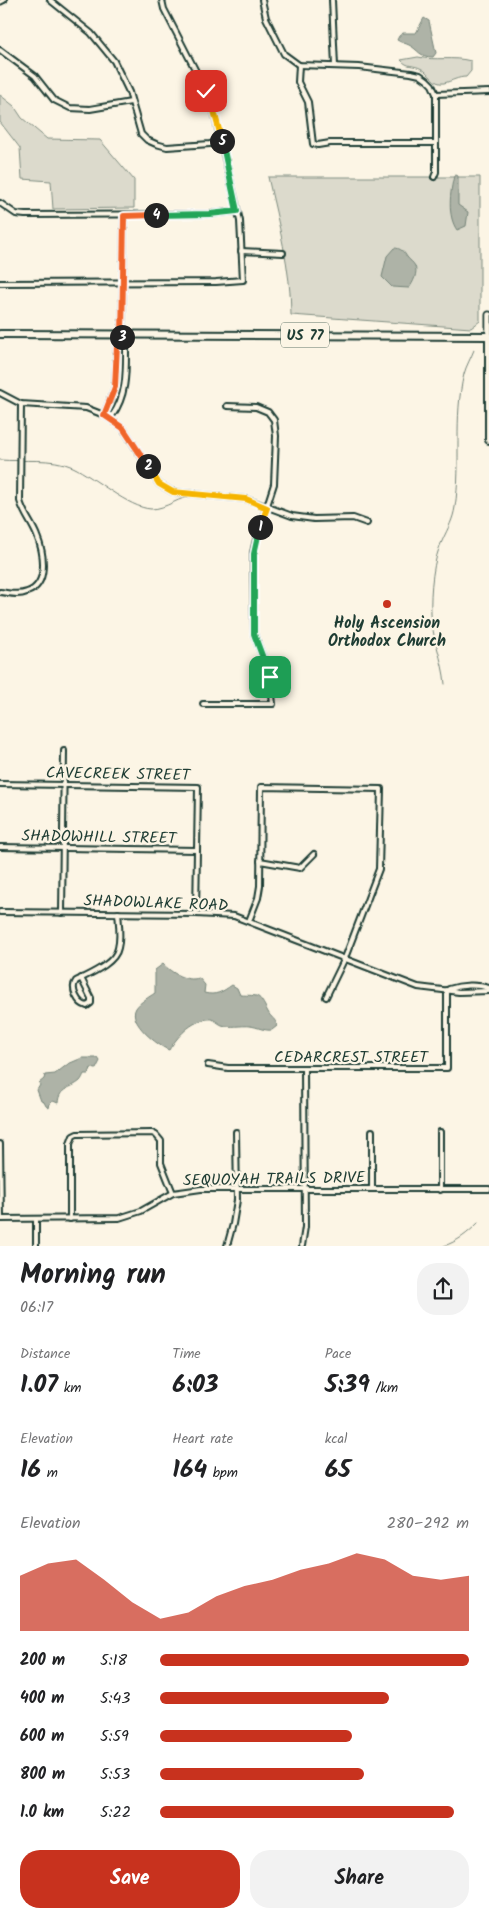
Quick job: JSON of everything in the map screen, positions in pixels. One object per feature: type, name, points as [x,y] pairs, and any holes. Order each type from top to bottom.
[{"type":"main road","points":[[489,315],[489,440]]},
{"type":"main road","name":"US 77","points":[[0,334],[489,336]]},
{"type":"street","points":[[0,2],[4,0]]},
{"type":"street","points":[[50,0],[91,33],[104,47],[121,74],[141,134],[156,144],[173,147],[210,144],[222,141]]},
{"type":"street","points":[[0,283],[216,282],[243,280],[241,231],[213,107],[206,89],[164,9],[162,0]]},
{"type":"street","points":[[262,0],[266,18],[284,54],[299,65],[359,67],[420,75],[432,85],[436,94],[436,172],[434,177]]},
{"type":"street","points":[[332,0],[335,66]]},
{"type":"street","points":[[0,50],[35,76],[54,100],[70,108],[90,109],[131,102]]},
{"type":"street","points":[[299,65],[298,82],[308,102],[313,144],[435,144]]},
{"type":"street","points":[[436,94],[489,92]]},
{"type":"street","points":[[0,203],[16,214],[24,215],[124,216],[210,214],[237,211]]},
{"type":"street","points":[[104,415],[112,416],[117,409],[124,389],[126,345],[122,343],[122,334],[124,216]]},
{"type":"street","points":[[241,250],[283,253]]},
{"type":"street","points":[[104,415],[115,387],[117,345],[122,343]]},
{"type":"street","points":[[0,393],[21,404],[86,408],[104,415],[123,428],[159,484],[173,492],[246,499],[292,516],[314,519],[352,518],[367,523]]},
{"type":"street","points":[[0,592],[16,594],[28,592],[42,578],[43,564],[37,536],[24,514],[20,501],[21,404]]},
{"type":"street","points":[[203,704],[273,704],[270,677],[254,634],[253,622],[254,554],[274,484],[276,436],[274,420],[268,412],[256,407],[227,406]]},
{"type":"street","points":[[62,912],[64,751]]},
{"type":"street","name":"CAVECREEK STREET","points":[[0,784],[198,787],[196,914]]},
{"type":"street","points":[[248,920],[259,893],[261,787],[381,789],[379,869],[345,958],[326,997]]},
{"type":"street","name":"SHADOWHILL STREET","points":[[0,847],[197,850]]},
{"type":"street","points":[[260,860],[300,868],[314,854]]},
{"type":"street","name":"SHADOWLAKE ROAD","points":[[0,912],[118,912],[226,915],[248,920],[418,987],[459,992],[489,990]]},
{"type":"street","points":[[81,978],[92,1001],[87,1006],[81,1003],[73,988],[76,981],[81,978],[110,961],[116,954],[119,946],[118,912]]},
{"type":"street","name":"CEDARCREST STREET","points":[[208,1065],[228,1068],[446,1068],[447,990]]},
{"type":"street","points":[[302,1246],[305,1227],[304,1068]]},
{"type":"street","points":[[372,1131],[372,1189]]},
{"type":"street","points":[[226,1246],[236,1207],[236,1132]]},
{"type":"street","points":[[440,1132],[440,1190]]},
{"type":"street","points":[[70,1219],[70,1144],[73,1136],[81,1133],[156,1135],[161,1141],[160,1159],[163,1170],[173,1193]]},
{"type":"street","points":[[0,1144],[0,1219]]},
{"type":"street","name":"SEQUOYAH TRAILS DRIVE","points":[[0,1219],[107,1219],[126,1217],[173,1193],[195,1189],[489,1189]]},
{"type":"street","points":[[36,1219],[36,1246]]},
{"type":"shaded area","points":[[424,18],[429,21],[436,53],[433,57],[422,55],[409,45],[397,40],[403,33],[416,33]]},
{"type":"shaded area","points":[[418,57],[471,61],[471,71],[466,77],[440,83],[434,81],[422,69],[406,64],[401,60]]},
{"type":"shaded area","points":[[0,95],[14,106],[22,118],[47,139],[100,140],[134,180],[134,208],[53,209],[51,181],[22,179],[20,148],[0,122]]},
{"type":"shaded area","points":[[454,176],[458,176],[458,205],[468,212],[466,226],[457,230],[452,218],[450,204]]},
{"type":"shaded area","points":[[268,177],[480,177],[480,321],[471,328],[291,315],[289,280],[280,228]]},
{"type":"shaded area","points":[[394,248],[402,251],[415,266],[415,275],[409,288],[392,287],[382,277],[387,256]]},
{"type":"shaded area","points":[[163,964],[184,978],[199,978],[205,985],[204,993],[219,993],[232,985],[237,988],[240,995],[258,997],[277,1026],[269,1030],[250,1026],[222,1025],[212,1019],[202,1020],[190,1026],[180,1035],[169,1050],[164,1048],[145,1033],[134,1014],[140,1004],[155,993],[155,970]]},
{"type":"shaded area","points":[[82,1058],[98,1058],[100,1061],[96,1069],[91,1068],[89,1074],[84,1074],[77,1084],[63,1091],[58,1103],[53,1101],[50,1103],[49,1108],[46,1106],[41,1101],[37,1090],[40,1085],[39,1083],[44,1079],[45,1075],[55,1074],[68,1064]]},
{"type":"waterway","points":[[445,684],[432,623],[432,586],[437,556],[452,520],[455,507],[458,474],[459,407],[465,371],[474,350]]},
{"type":"waterway","points":[[0,460],[46,461],[64,464],[73,467],[132,503],[151,509],[195,496]]},
{"type":"waterway","points":[[444,1246],[462,1237],[478,1223]]},
{"type":"place","name":"Holy Ascension Orthodox Church","points":[[387,604]]},
{"type":"route","points":[[206,91],[213,107],[222,141],[237,211],[210,214],[124,216],[122,343],[117,345],[117,378],[111,400],[104,415],[123,428],[159,484],[173,492],[246,499],[267,508],[256,540],[254,554],[253,622],[259,651],[270,677]]}]
